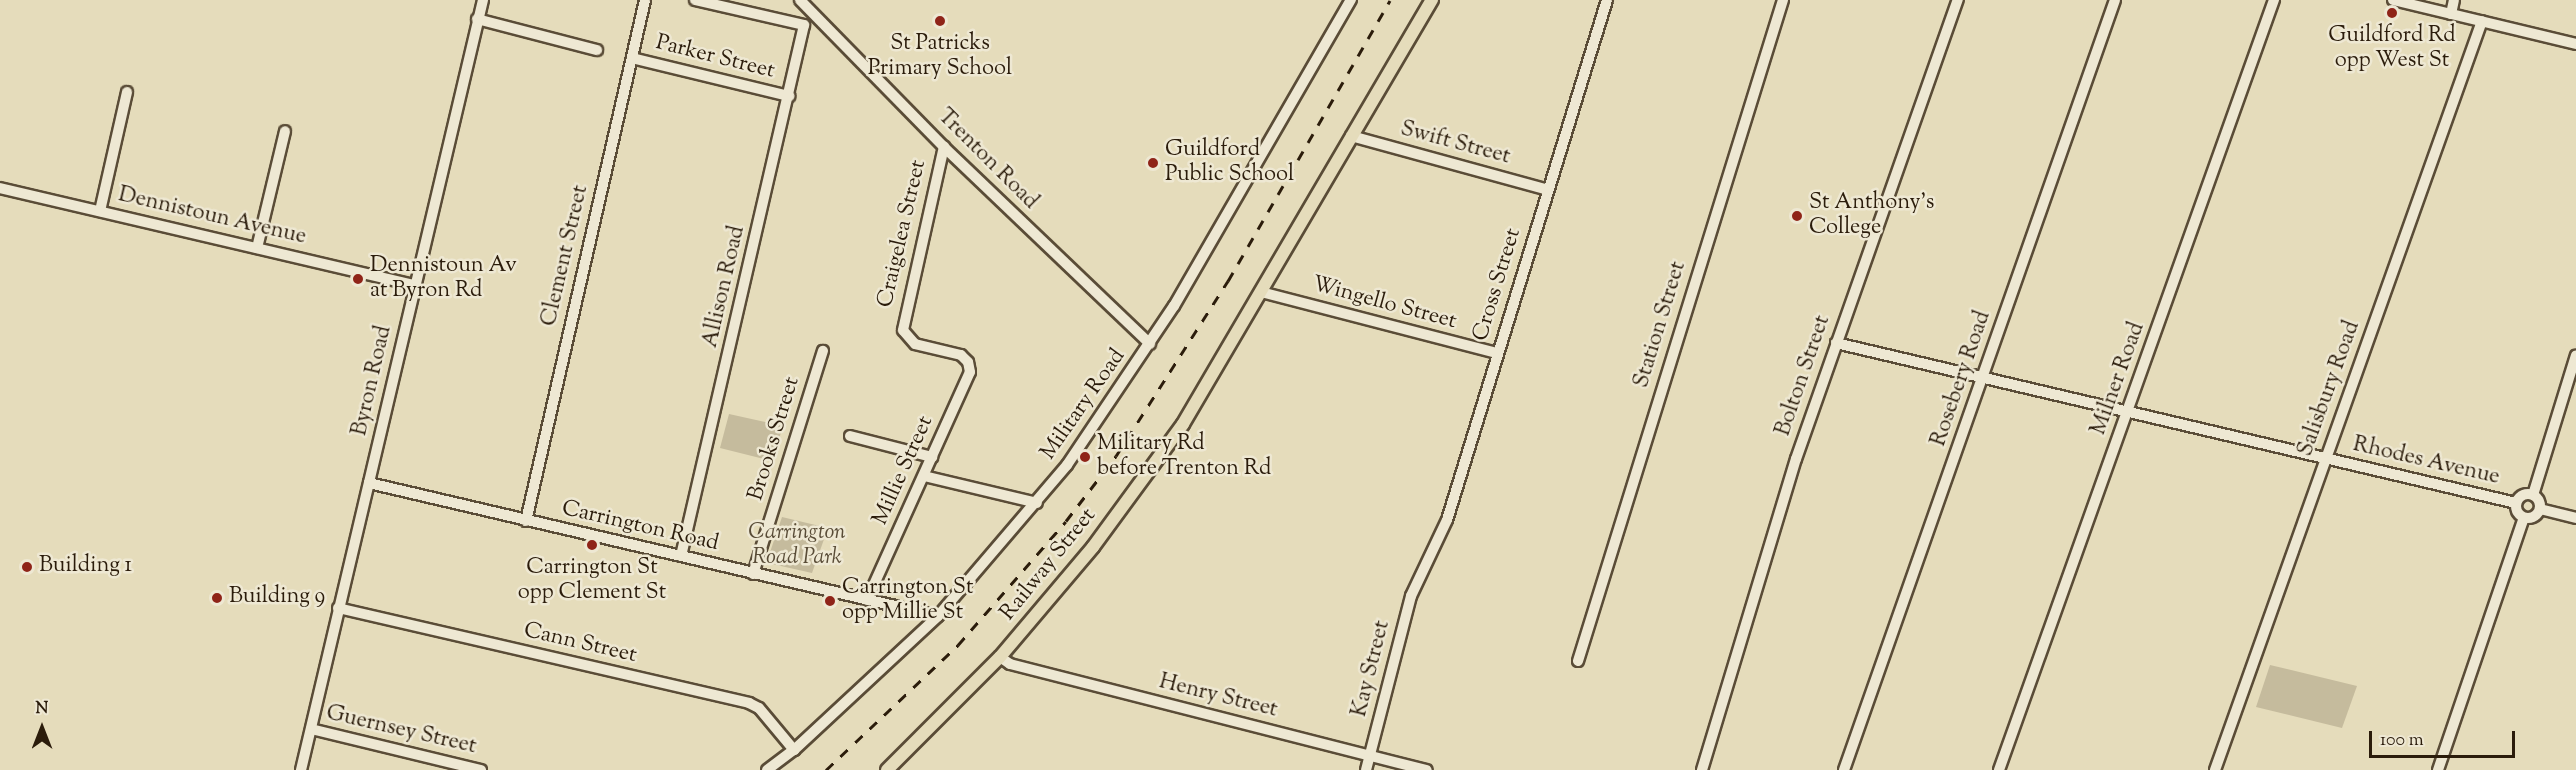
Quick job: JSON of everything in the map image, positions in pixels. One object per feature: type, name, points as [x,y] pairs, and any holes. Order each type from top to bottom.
[{"type":"main road","name":"Railway Street","points":[[887,770],[1000,657],[1099,539],[1183,424],[1432,0]]},
{"type":"street","name":"Byron Road","points":[[301,770],[483,0]]},
{"type":"street","name":"Clement Street","points":[[526,521],[645,0]]},
{"type":"street","points":[[695,0],[804,25],[816,17]]},
{"type":"street","name":"Trenton Road","points":[[800,0],[944,147],[1150,344]]},
{"type":"street","name":"Military Road","points":[[767,770],[794,750],[938,616],[1037,503],[1150,344],[1351,0]]},
{"type":"street","name":"Cross Street","points":[[1419,579],[1438,545],[1607,0]]},
{"type":"street","name":"Station Street","points":[[1578,661],[1783,0]]},
{"type":"street","name":"Bolton Street","points":[[1702,770],[1796,459],[1958,0]]},
{"type":"street","name":"Rosebery Road","points":[[1844,770],[2115,0]]},
{"type":"street","name":"Milner Road","points":[[1999,770],[2274,0]]},
{"type":"street","points":[[2392,0],[2576,44]]},
{"type":"street","points":[[2451,14],[2454,0]]},
{"type":"street","points":[[477,20],[597,50]]},
{"type":"street","name":"Salisbury Road","points":[[2215,770],[2482,21]]},
{"type":"street","name":"Allison Road","points":[[681,556],[804,25]]},
{"type":"street","name":"Parker Street","points":[[632,58],[789,96]]},
{"type":"street","points":[[100,211],[127,92]]},
{"type":"street","points":[[257,248],[285,131]]},
{"type":"street","name":"Swift Street","points":[[1351,136],[1548,190]]},
{"type":"street","name":"Craigelea Street","points":[[944,147],[903,330],[915,344],[965,359]]},
{"type":"street","name":"Dennistoun Avenue","points":[[0,188],[416,285]]},
{"type":"street","name":"Wingello Street","points":[[1262,292],[1497,353]]},
{"type":"street","name":"Rhodes Avenue","points":[[1836,343],[2516,503]]},
{"type":"street","name":"Brooks Street","points":[[753,573],[823,351]]},
{"type":"street","points":[[2576,355],[2533,495],[2540,509],[2576,518]]},
{"type":"street","name":"Millie Street","points":[[867,600],[968,378],[965,359]]},
{"type":"street","points":[[850,436],[932,457]]},
{"type":"street","points":[[924,476],[1037,503]]},
{"type":"street","name":"Carrington Road","points":[[369,483],[938,616]]},
{"type":"street","points":[[2524,518],[2516,510],[2516,503],[2521,497],[2533,495]]},
{"type":"street","points":[[2524,518],[2535,516],[2540,509]]},
{"type":"street","points":[[2438,770],[2524,518]]},
{"type":"street","name":"Kay Street","points":[[1366,770],[1411,596],[1419,579]]},
{"type":"street","name":"Cann Street","points":[[339,608],[749,703],[759,708],[794,750]]},
{"type":"street","name":"Henry Street","points":[[1000,657],[1010,664],[1427,770]]},
{"type":"street","name":"Guernsey Street","points":[[311,729],[481,770]]},
{"type":"green space","points":[[729,414],[783,426],[772,461],[720,448]]},
{"type":"green space","name":"Carrington Road Park","points":[[782,517],[828,528],[812,573],[772,564],[768,558]]},
{"type":"green space","points":[[2270,665],[2357,686],[2342,728],[2256,707]]},
{"type":"railway","points":[[826,770],[958,645],[1066,521],[1116,456],[1228,281],[1390,0]]},
{"type":"place","name":"Guildford Rd opp West St","points":[[2392,13]]},
{"type":"place","name":"St Patricks Primary School","points":[[940,21]]},
{"type":"place","name":"Guildford Public School","points":[[1153,163]]},
{"type":"place","name":"St Anthony's College","points":[[1797,216]]},
{"type":"place","name":"Dennistoun Av at Byron Rd","points":[[358,279]]},
{"type":"place","name":"Military Rd before Trenton Rd","points":[[1085,457]]},
{"type":"place","name":"Carrington St opp Clement St","points":[[592,545]]},
{"type":"place","name":"Building 1","points":[[27,567]]},
{"type":"place","name":"Building 9","points":[[217,598]]},
{"type":"place","name":"Carrington St opp Millie St","points":[[830,601]]}]
